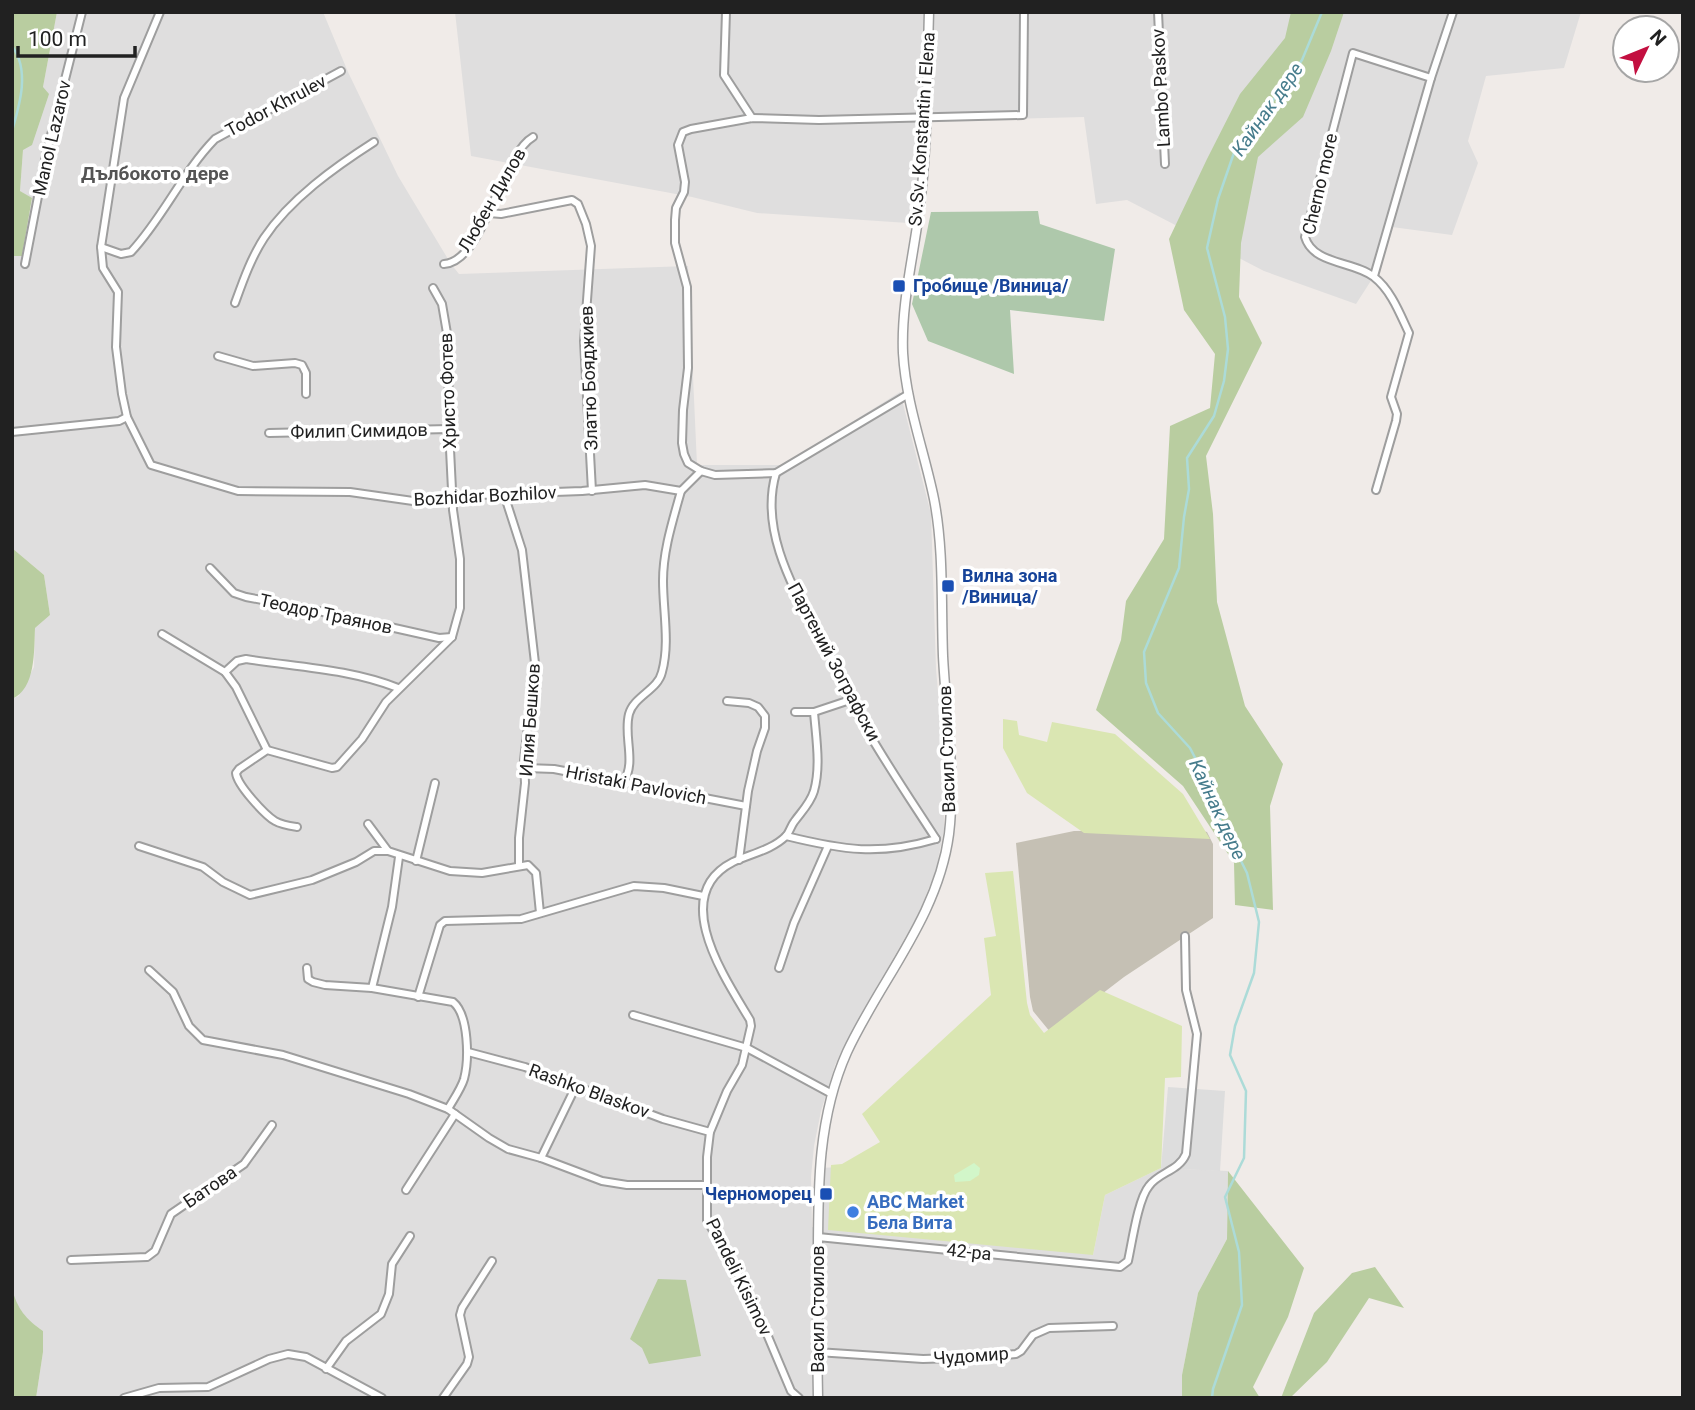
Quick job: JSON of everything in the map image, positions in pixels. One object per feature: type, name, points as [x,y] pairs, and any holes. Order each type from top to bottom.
[{"type":"street","name":"Manol Lazarov","points":[[25,264],[46,156],[82,12]]},
{"type":"street","points":[[101,247],[124,99],[160,12]]},
{"type":"street","points":[[726,12],[724,75],[752,118]]},
{"type":"street","name":"Sv.Sv. Konstantin i Elena","points":[[907,287],[920,209],[929,12]]},
{"type":"street","points":[[908,395],[776,473],[715,475],[688,463],[682,443],[690,325],[687,287],[675,243],[676,208],[684,192],[685,182],[678,145],[682,132],[752,118],[1023,115],[1024,12]]},
{"type":"street","name":"Lambo Paskov","points":[[1158,12],[1165,164]]},
{"type":"street","points":[[1376,489],[1396,421],[1391,397],[1409,333],[1392,298],[1374,276],[1452,12]]},
{"type":"street","name":"Cherno more","points":[[1374,276],[1321,255],[1311,249],[1305,237],[1353,53],[1431,78]]},
{"type":"street","name":"Todor Khrulev","points":[[101,247],[121,254],[131,252],[165,209],[200,155],[215,139],[341,71]]},
{"type":"street","name":"Любен Дилов","points":[[447,264],[466,251],[489,213],[517,152],[533,137]]},
{"type":"street","points":[[235,303],[250,262],[264,237],[280,218],[316,185],[374,142]]},
{"type":"street","name":"Златю Бояджиев","points":[[489,213],[500,214],[572,200],[578,204],[586,225],[591,246],[584,341],[592,491]]},
{"type":"street","name":"Bozhidar Bozhilov","points":[[101,247],[103,268],[118,292],[116,347],[127,417],[151,465],[238,491],[351,492],[413,501],[453,496],[592,491],[645,485],[681,491]]},
{"type":"street","name":"Васил Стоилов","points":[[818,1398],[820,1160],[832,1094],[858,1032],[931,899],[947,843],[952,797],[943,658],[940,536],[934,500],[908,395],[903,351],[907,287]]},
{"type":"street","name":"Христо Фотев","points":[[433,288],[442,304],[447,329],[449,429],[461,576],[460,608],[452,637]]},
{"type":"street","points":[[218,356],[253,366],[295,363],[302,365],[306,373],[306,394]]},
{"type":"street","points":[[12,432],[119,421],[127,417]]},
{"type":"street","name":"Филип Симидов","points":[[270,433],[449,429]]},
{"type":"street","points":[[623,783],[629,767],[626,730],[630,712],[662,673],[666,630],[663,579],[667,543],[681,491],[701,471]]},
{"type":"street","name":"Партений Зографски","points":[[776,473],[770,508],[779,549],[791,581],[837,667],[850,700],[936,839]]},
{"type":"street","name":"Илия Бешков","points":[[504,494],[522,550],[535,663],[524,760],[526,768],[519,866]]},
{"type":"street","name":"Теодор Траянов","points":[[210,568],[234,593],[246,597],[439,638],[452,637]]},
{"type":"street","points":[[162,634],[225,672],[236,687],[267,750],[332,768],[337,767],[362,739],[398,688],[452,637]]},
{"type":"street","points":[[225,672],[237,661],[246,659],[330,670],[377,680],[398,688]]},
{"type":"street","points":[[795,712],[814,712],[850,700]]},
{"type":"street","points":[[727,701],[749,703],[758,707],[765,716],[765,728],[757,751],[739,860]]},
{"type":"street","points":[[418,997],[442,922],[521,919],[634,886],[703,895],[724,869],[786,836],[814,792],[817,764],[814,712]]},
{"type":"street","points":[[267,750],[239,769],[236,778],[275,821],[297,827]]},
{"type":"street","name":"Hristaki Pavlovich","points":[[526,768],[554,769],[747,806]]},
{"type":"street","points":[[416,861],[435,783]]},
{"type":"street","points":[[368,824],[388,852]]},
{"type":"street","points":[[786,836],[828,846],[880,850],[902,848],[936,839],[947,843]]},
{"type":"street","points":[[139,846],[203,867],[250,895],[312,880],[356,862],[374,851],[388,852],[450,871],[468,873],[528,865],[536,873],[540,913]]},
{"type":"street","points":[[779,968],[794,923],[828,846]]},
{"type":"street","points":[[372,988],[393,907],[399,857]]},
{"type":"street","name":"Pandeli Kisimov","points":[[703,895],[703,923],[725,979],[750,1020],[751,1031],[742,1065],[726,1091],[710,1132],[707,1220],[753,1301],[791,1391],[799,1398]]},
{"type":"street","name":"42-ра","points":[[818,1237],[1120,1267],[1128,1261],[1148,1186],[1182,1162],[1185,1154],[1197,1034],[1186,990],[1185,936]]},
{"type":"street","points":[[307,968],[308,979],[313,982],[372,988],[453,1002],[458,1006],[467,1036],[467,1052],[464,1079],[448,1110]]},
{"type":"street","points":[[149,970],[173,992],[189,1026],[203,1040],[315,1063],[409,1094],[448,1110],[508,1149],[614,1185],[707,1185]]},
{"type":"street","points":[[633,1015],[747,1048],[832,1094]]},
{"type":"street","name":"Rashko Blaskov","points":[[467,1052],[525,1067],[663,1119],[710,1132]]},
{"type":"street","points":[[541,1158],[576,1086]]},
{"type":"street","points":[[406,1190],[455,1114]]},
{"type":"street","name":"Батова","points":[[71,1261],[151,1255],[171,1214],[244,1164],[272,1125]]},
{"type":"street","points":[[326,1369],[346,1341],[381,1314],[387,1304],[392,1264],[411,1236]]},
{"type":"street","points":[[443,1398],[469,1357],[460,1315],[462,1308],[492,1261]]},
{"type":"street","name":"Чудомир","points":[[817,1352],[923,1359],[983,1357],[1016,1354],[1033,1335],[1049,1328],[1114,1326]]},
{"type":"street","points":[[124,1398],[159,1388],[208,1387],[269,1359],[288,1354],[306,1357],[382,1398]]},
{"type":"shaded area","points":[[57,12],[323,12],[348,72],[398,176],[459,274],[688,266],[697,465],[783,465],[900,392],[931,514],[936,669],[943,751],[944,829],[936,870],[918,915],[835,1065],[814,1146],[811,1177],[812,1227],[817,1228],[819,1168],[842,1167],[1093,1255],[1105,1195],[1161,1168],[1228,1171],[1227,1239],[1198,1293],[1182,1375],[1182,1398],[36,1398],[43,1352],[43,1331],[26,1319],[15,1303],[12,1288],[12,699],[19,696],[34,667],[35,628],[50,615],[44,575],[12,548],[12,256],[22,256],[32,199],[20,191],[23,150],[43,87]]},
{"type":"shaded area","points":[[455,12],[1581,12],[1564,68],[1486,76],[1468,141],[1478,163],[1452,235],[1392,227],[1374,276],[1356,304],[1264,271],[1127,200],[1096,204],[1084,117],[930,121],[923,224],[757,213],[692,197],[471,156]]},
{"type":"shaded area","points":[[1074,831],[1207,832],[1213,844],[1213,918],[1124,977],[1051,1033],[1033,1011],[1030,997],[1016,843]]},
{"type":"shaded area","points":[[1168,1087],[1225,1091],[1220,1171],[1161,1168]]},
{"type":"green space","points":[[12,12],[57,12],[43,87],[49,94],[32,145],[23,150],[20,191],[32,198],[22,256],[12,256]]},
{"type":"green space","points":[[1291,12],[1344,12],[1303,117],[1258,157],[1241,243],[1239,297],[1262,343],[1206,456],[1213,514],[1217,602],[1245,706],[1283,764],[1270,806],[1273,910],[1235,905],[1234,863],[1183,786],[1096,710],[1121,640],[1126,601],[1164,539],[1170,426],[1210,408],[1215,354],[1184,310],[1169,239],[1240,94],[1285,38]]},
{"type":"green space","points":[[1038,211],[1040,224],[1115,249],[1104,321],[1010,310],[1014,374],[928,341],[912,304],[931,212]]},
{"type":"green space","points":[[12,548],[44,575],[50,615],[35,628],[30,678],[20,694],[12,699]]},
{"type":"green space","points":[[1003,719],[1017,721],[1019,735],[1047,742],[1052,722],[1115,734],[1183,794],[1210,839],[1084,833],[1027,793],[1003,748]]},
{"type":"green space","points":[[1013,871],[1027,1003],[1030,1015],[1044,1033],[1100,990],[1182,1026],[1181,1077],[1165,1078],[1161,1168],[1105,1195],[1093,1255],[828,1230],[831,1165],[842,1164],[880,1142],[862,1114],[991,995],[984,938],[996,936],[985,873]]},
{"type":"green space","points":[[974,1163],[980,1168],[979,1175],[970,1181],[955,1182],[954,1175]]},
{"type":"green space","points":[[1228,1171],[1304,1268],[1288,1317],[1253,1387],[1260,1398],[1182,1398],[1182,1375],[1198,1293],[1227,1239]]},
{"type":"green space","points":[[1375,1267],[1404,1308],[1369,1298],[1327,1362],[1290,1398],[1281,1398],[1314,1313],[1352,1273]]},
{"type":"green space","points":[[658,1279],[686,1280],[701,1356],[649,1364],[642,1348],[630,1339]]},
{"type":"green space","points":[[12,1288],[23,1313],[43,1331],[43,1352],[36,1398],[12,1398]]},
{"type":"waterway","name":"Кайнак дере","points":[[1212,1398],[1242,1305],[1239,1252],[1225,1197],[1244,1158],[1246,1091],[1230,1055],[1235,1026],[1254,973],[1259,922],[1247,873],[1214,807],[1203,773],[1190,748],[1158,713],[1146,683],[1144,652],[1179,568],[1189,489],[1187,458],[1214,416],[1224,381],[1228,349],[1225,317],[1207,248],[1218,199],[1236,147],[1302,60],[1322,12]]},
{"type":"waterway","points":[[12,46],[21,66],[22,76],[20,99],[12,131]]},
{"type":"place","name":"Гробище /Виница/","points":[[899,286]]},
{"type":"place","name":"Вилна зона /Виница/","points":[[948,586]]},
{"type":"place","name":"Черноморец","points":[[826,1194]]},
{"type":"place","name":"ABC Market Бела Вита","points":[[853,1212]]},
{"type":"district","name":"Дълбокото дере","points":[[155,173]]}]
